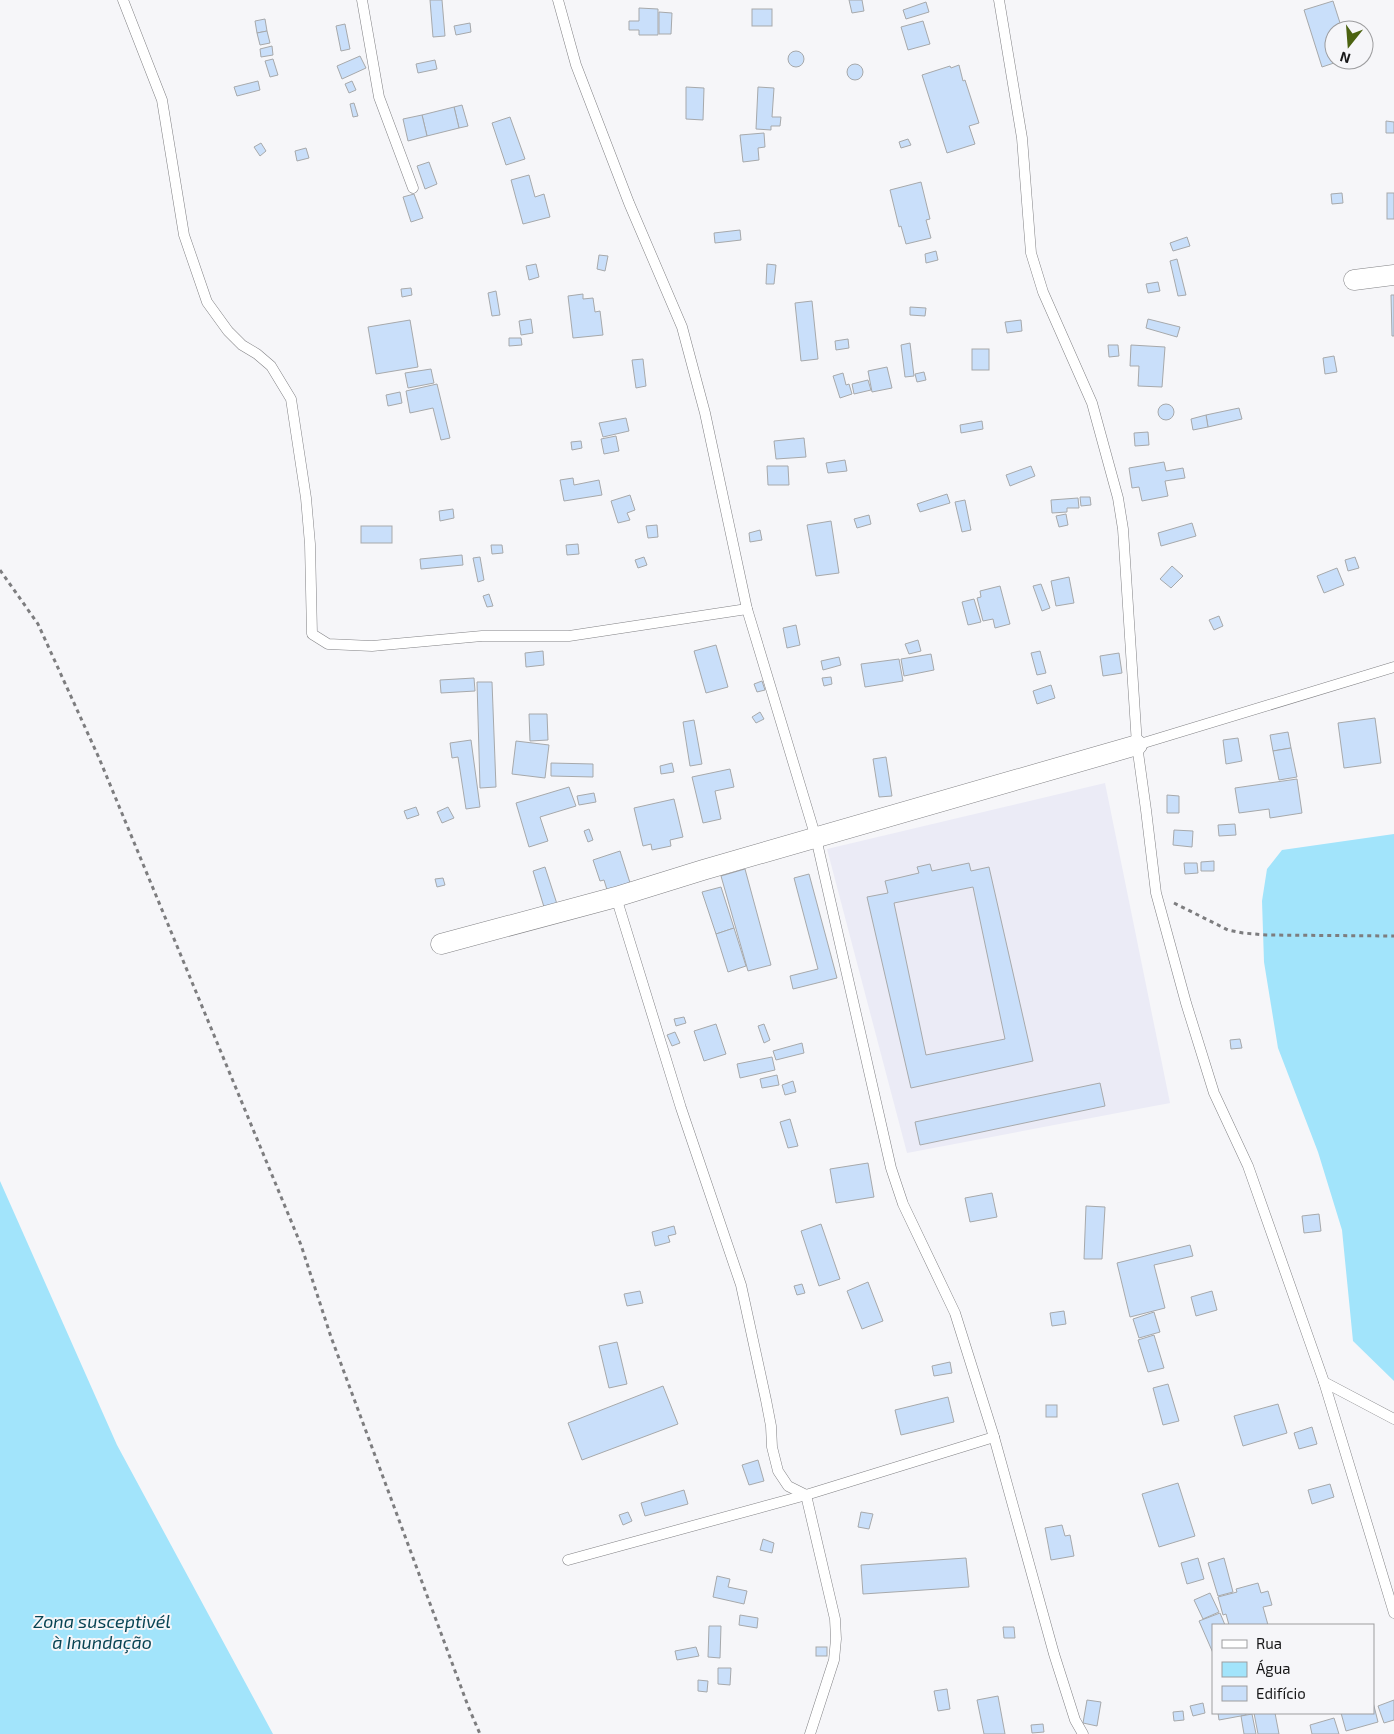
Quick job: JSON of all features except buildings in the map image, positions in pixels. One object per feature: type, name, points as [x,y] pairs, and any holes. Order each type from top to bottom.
[{"type":"street","points":[[1354,280],[1394,275]]},
{"type":"street","points":[[441,944],[616,897],[702,870],[1136,745]]},
{"type":"lane","points":[[123,0],[162,100],[184,235],[207,302],[228,331],[242,346],[257,354],[272,366],[292,398],[307,508],[310,544],[312,634],[328,644],[372,646],[482,636],[569,636],[747,609]]},
{"type":"lane","points":[[362,0],[379,97],[413,188]]},
{"type":"lane","points":[[558,0],[576,65],[629,203],[682,327],[705,413],[747,609],[816,838],[892,1168],[903,1204],[955,1313],[994,1437],[1054,1654],[1075,1720],[1083,1734]]},
{"type":"lane","points":[[999,0],[1022,138],[1031,253],[1043,292],[1092,403],[1118,498],[1123,529],[1136,745],[1156,893],[1186,1003],[1214,1093],[1248,1166],[1324,1382],[1394,1613]]},
{"type":"lane","points":[[1136,745],[1394,667]]},
{"type":"lane","points":[[616,897],[681,1108],[741,1285],[766,1400],[772,1447],[778,1471],[788,1486],[806,1495]]},
{"type":"lane","points":[[1324,1382],[1394,1419]]},
{"type":"lane","points":[[568,1560],[806,1495],[994,1437]]},
{"type":"lane","points":[[806,1495],[835,1619],[836,1639],[834,1660],[810,1734]]},
{"type":"path","points":[[0,570],[38,624],[99,758],[301,1245],[334,1347],[480,1734]]},
{"type":"path","points":[[1156,893],[1228,930],[1266,935],[1394,936]]},
{"type":"shaded area","points":[[1105,783],[1170,1103],[907,1153],[827,849]]},
{"type":"water","points":[[1394,834],[1394,1381],[1353,1341],[1342,1230],[1318,1152],[1278,1048],[1264,962],[1262,901],[1267,869],[1282,850]]},
{"type":"water","name":"Zona susceptivél à Inundação","points":[[0,1181],[117,1445],[273,1734],[0,1734]]}]
